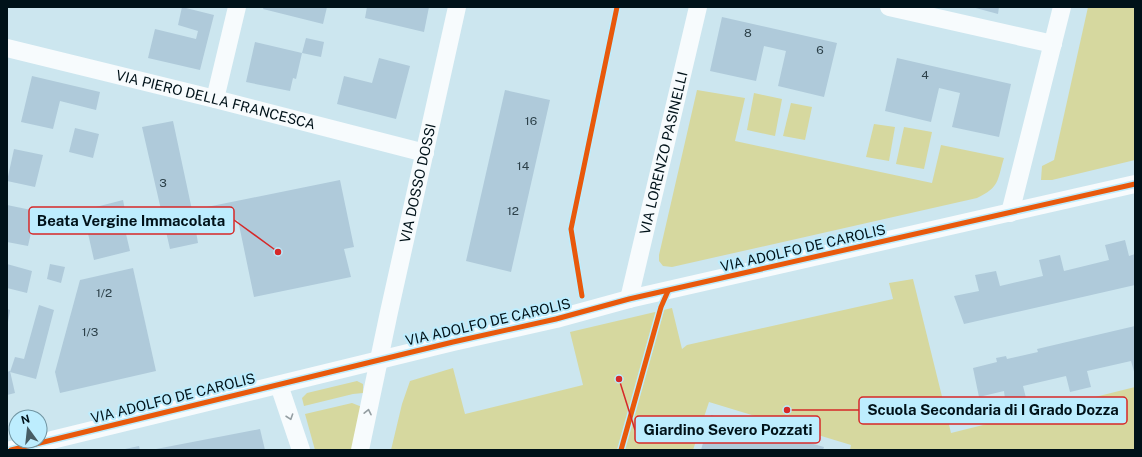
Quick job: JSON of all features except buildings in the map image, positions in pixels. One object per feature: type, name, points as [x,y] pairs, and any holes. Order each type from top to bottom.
[{"type":"street","points":[[216,99],[237,7]]},
{"type":"street","name":"VIA DOSSO DOSSI","points":[[360,450],[378,360],[457,7]]},
{"type":"street","name":"VIA LORENZO PASINELLI","points":[[629,299],[698,7]]},
{"type":"street","points":[[889,7],[1053,44]]},
{"type":"street","points":[[1010,213],[1062,7]]},
{"type":"street","name":"VIA PIERO DELLA FRANCESCA","points":[[7,48],[216,99],[425,153]]},
{"type":"street","name":"VIA ADOLFO DE CAROLIS","points":[[11,450],[378,360],[556,319],[629,299],[1135,184]]},
{"type":"street","points":[[279,385],[301,450]]},
{"type":"green space","points":[[1088,7],[1135,7],[1135,160],[1052,180],[1041,180],[1042,166],[1054,160]]},
{"type":"green space","points":[[697,90],[745,98],[735,141],[932,183],[941,145],[1004,158],[994,187],[977,198],[672,267],[663,266],[659,261],[659,255]]},
{"type":"green space","points":[[754,93],[782,99],[775,136],[747,130]]},
{"type":"green space","points":[[791,103],[812,107],[805,140],[783,136]]},
{"type":"green space","points":[[874,124],[895,127],[889,161],[866,157]]},
{"type":"green space","points":[[904,127],[932,132],[924,169],[896,164]]},
{"type":"green space","points":[[913,279],[951,433],[1135,387],[1135,450],[850,450],[851,445],[709,402],[693,450],[391,450],[402,404],[410,381],[453,368],[465,414],[583,385],[570,332],[672,308],[682,349],[687,345],[893,299],[889,283]]},
{"type":"green space","points":[[357,381],[363,384],[363,393],[304,406],[302,398],[307,393]]},
{"type":"green space","points":[[352,403],[362,407],[353,450],[315,450],[305,414]]},
{"type":"cycle path","points":[[582,296],[571,229],[617,7]]},
{"type":"cycle path","points":[[11,450],[453,342],[556,319],[629,299],[1135,184]]},
{"type":"cycle path","points":[[621,450],[661,307],[668,291]]},
{"type":"place","name":"Beata Vergine Immacolata","points":[[278,252]]},
{"type":"place","name":"Giardino Severo Pozzati","points":[[619,379]]},
{"type":"place","name":"Scuola Secondaria di I Grado Dozza","points":[[787,410]]}]
